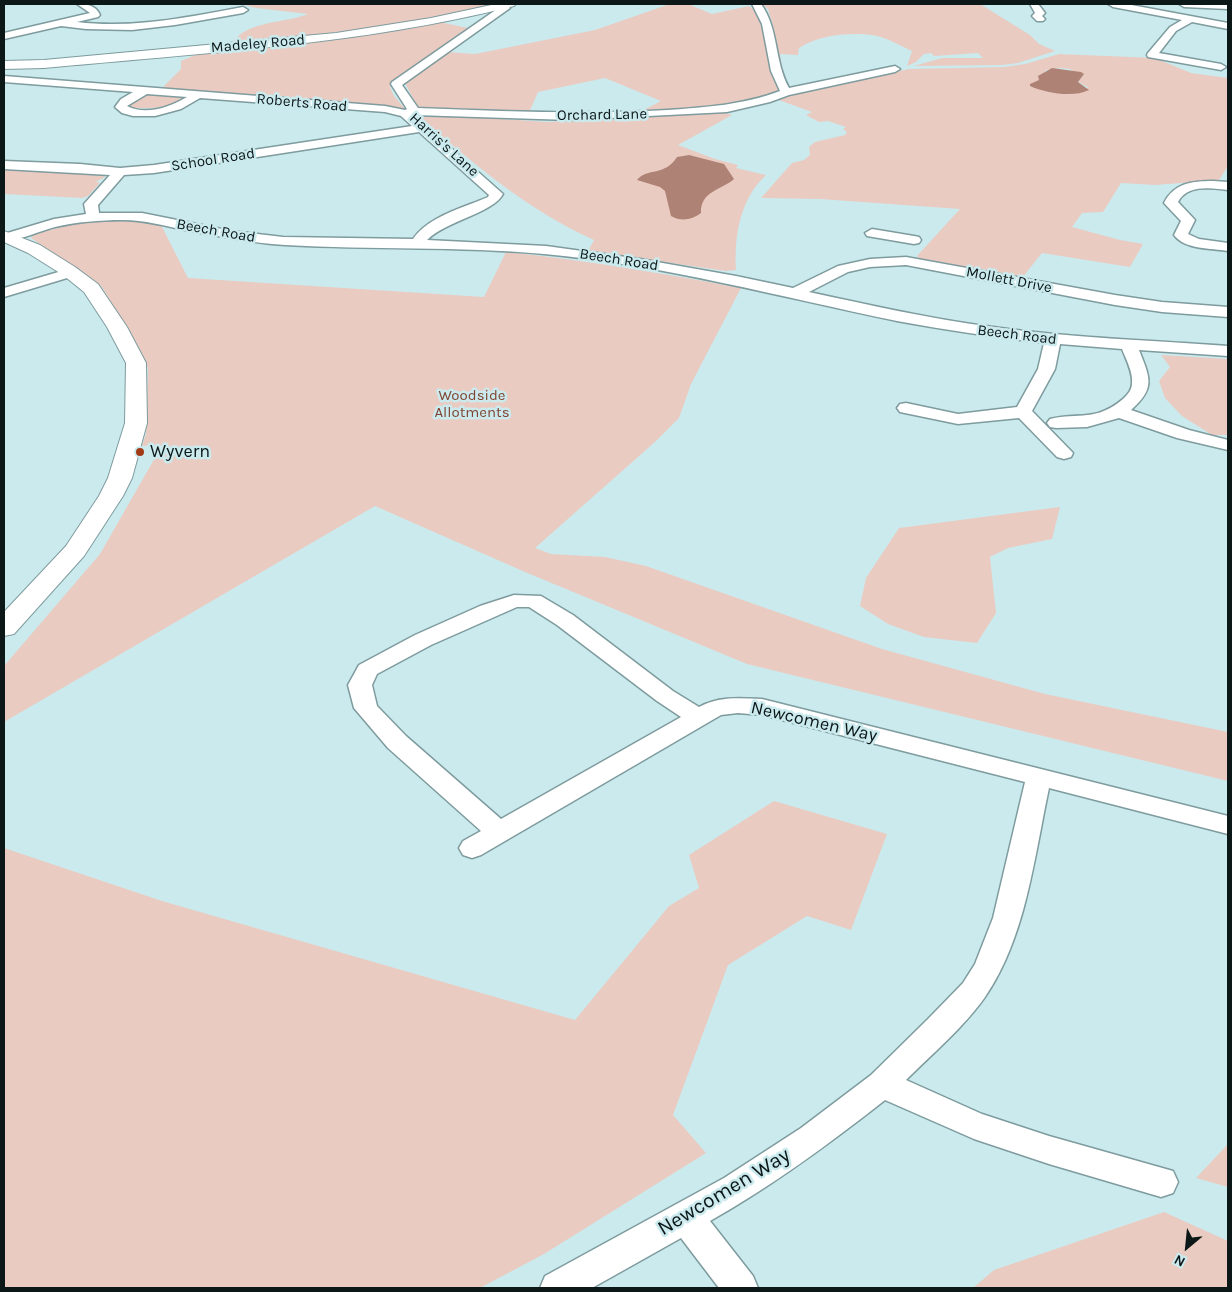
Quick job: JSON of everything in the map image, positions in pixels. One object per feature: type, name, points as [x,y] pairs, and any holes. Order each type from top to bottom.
[{"type":"main road","name":"Madeley Road","points":[[4,66],[336,37],[430,22],[507,4]]},
{"type":"main road","points":[[6,236],[34,249],[72,272],[91,288],[117,327],[136,363],[136,423],[120,478],[107,503],[75,550],[9,618]]},
{"type":"street","points":[[4,36],[94,15],[94,12],[81,4]]},
{"type":"street","name":"Harris's Lane","points":[[418,244],[435,227],[493,200],[496,194],[422,128],[410,112],[396,84],[505,8],[507,4]]},
{"type":"street","points":[[756,4],[764,13],[774,60],[786,92]]},
{"type":"street","points":[[1034,4],[1040,13],[1037,16],[1040,19]]},
{"type":"street","points":[[1114,4],[1228,26]]},
{"type":"street","points":[[1186,19],[1186,4],[1228,6]]},
{"type":"street","points":[[62,23],[89,27],[146,27],[243,10]]},
{"type":"street","points":[[1186,19],[1172,29],[1152,54],[1220,67]]},
{"type":"street","name":"Orchard Lane","points":[[410,112],[570,117],[727,109],[766,100],[786,92],[895,69]]},
{"type":"street","name":"Roberts Road","points":[[4,79],[410,112]]},
{"type":"street","points":[[146,90],[125,101],[121,107],[126,111],[161,111],[174,108],[198,94]]},
{"type":"street","name":"School Road","points":[[4,165],[80,168],[120,172],[154,169],[422,128]]},
{"type":"street","points":[[93,217],[91,204],[120,172]]},
{"type":"street","points":[[1228,186],[1208,185],[1187,188],[1176,195],[1170,203],[1188,220],[1181,235],[1183,237],[1195,242],[1228,246]]},
{"type":"street","name":"Beech Road","points":[[6,236],[93,217],[142,217],[232,235],[283,241],[512,247],[583,254],[736,280],[944,325],[1052,340],[1228,352]]},
{"type":"street","points":[[872,233],[919,236],[904,251],[903,257],[906,261]]},
{"type":"street","name":"Mollett Drive","points":[[795,293],[843,269],[870,263],[906,261],[1115,300],[1162,307],[1228,312]]},
{"type":"street","points":[[4,293],[72,272]]},
{"type":"street","points":[[1023,412],[1040,383],[1050,360],[1052,340]]},
{"type":"street","points":[[1056,424],[1089,422],[1112,416],[1137,395],[1141,383],[1129,346]]},
{"type":"street","points":[[906,408],[958,419],[1023,412]]},
{"type":"street","points":[[1023,412],[1064,453]]},
{"type":"street","points":[[1119,412],[1183,434],[1228,446]]},
{"type":"street","points":[[499,832],[397,742],[366,708],[360,685],[367,670],[423,640],[488,611],[514,601],[534,601],[565,620],[665,696],[697,717]]},
{"type":"street","name":"Newcomen Way","points":[[472,848],[697,717],[715,708],[738,705],[762,707],[1228,825]]},
{"type":"street","name":"Newcomen Way","points":[[558,1288],[754,1178],[813,1138],[882,1084],[960,1006],[973,991],[988,968],[1007,918],[1039,777]]},
{"type":"street","points":[[882,1084],[974,1125],[1049,1150],[1162,1182]]},
{"type":"street","points":[[686,1217],[740,1288]]},
{"type":"green space","points":[[241,4],[499,4],[365,28],[230,44],[249,29],[308,14],[256,8]]},
{"type":"green space","points":[[688,4],[712,14],[749,6],[758,13],[762,30],[774,29],[768,9],[762,4],[980,4],[1030,35],[1039,44],[1055,51],[1018,63],[1003,65],[914,66],[942,58],[983,58],[978,53],[934,56],[931,53],[924,54],[916,62],[907,66],[912,51],[877,36],[844,34],[815,40],[799,48],[798,55],[780,54],[783,76],[775,76],[779,89],[767,96],[733,105],[638,113],[661,101],[605,78],[538,92],[528,115],[418,108],[404,81],[446,52],[475,54],[595,30],[667,5]]},
{"type":"green space","points":[[439,22],[468,28],[393,81],[390,87],[394,96],[406,110],[401,108],[162,88],[181,69],[181,61],[200,53]]},
{"type":"green space","points":[[1059,54],[1155,58],[1191,73],[1228,78],[1228,166],[1219,180],[1155,185],[1121,183],[1103,212],[1082,213],[1072,227],[1143,244],[1130,267],[1042,253],[1022,278],[922,261],[917,256],[960,209],[820,199],[761,198],[792,163],[804,160],[810,155],[809,147],[815,142],[845,135],[847,132],[843,129],[846,127],[828,121],[819,122],[806,115],[812,112],[776,99],[809,90],[909,69],[1004,67],[1025,64]],"holes":[[[1070,69],[1082,77],[1077,81],[1089,88],[1053,93],[1030,86],[1039,80],[1046,70]]]},
{"type":"green space","points":[[145,94],[187,98],[172,105],[151,108],[127,108],[126,105]]},
{"type":"green space","points":[[720,111],[732,115],[678,145],[715,159],[738,165],[736,168],[766,175],[750,195],[741,219],[736,244],[736,270],[726,271],[588,251],[594,240],[547,215],[502,185],[419,116],[423,114],[547,122],[603,120]]},
{"type":"green space","points":[[4,168],[97,173],[105,177],[96,182],[100,183],[88,196],[82,198],[4,194]]},
{"type":"green space","name":"Woodside Allotments","points":[[106,219],[133,220],[161,225],[188,278],[484,297],[506,252],[624,267],[741,288],[691,384],[679,418],[655,442],[535,548],[551,554],[605,557],[646,566],[882,649],[1045,694],[1228,732],[1228,781],[747,664],[525,572],[375,506],[4,722],[4,666],[100,554],[156,456],[159,445],[142,446],[146,434],[148,368],[102,287],[59,257],[44,249],[43,246],[31,238],[34,234],[73,224]]},
{"type":"green space","points":[[1161,355],[1228,359],[1228,435],[1212,435],[1182,416],[1165,398],[1159,381],[1170,367]]},
{"type":"green space","points":[[1060,507],[1052,539],[1008,548],[990,557],[996,613],[977,643],[924,637],[888,624],[860,606],[866,578],[899,528]]},
{"type":"green space","points":[[774,801],[887,834],[851,930],[807,916],[728,965],[673,1115],[706,1153],[544,1254],[480,1288],[4,1288],[4,848],[162,901],[575,1020],[669,906],[699,888],[689,855]]},
{"type":"green space","points":[[1228,1144],[1228,1187],[1196,1178]]},
{"type":"green space","points":[[1164,1212],[1228,1241],[1228,1288],[973,1288],[994,1270]]},
{"type":"shaded area","points":[[1052,68],[1081,72],[1084,74],[1078,82],[1089,90],[1075,94],[1060,94],[1030,86],[1030,84],[1039,80],[1038,76]]},
{"type":"shaded area","points":[[689,155],[724,164],[734,179],[708,195],[704,200],[701,213],[690,219],[683,220],[671,216],[665,191],[660,187],[637,180],[646,174],[662,170],[677,157]]},
{"type":"place","name":"Wyvern","points":[[140,452]]}]
